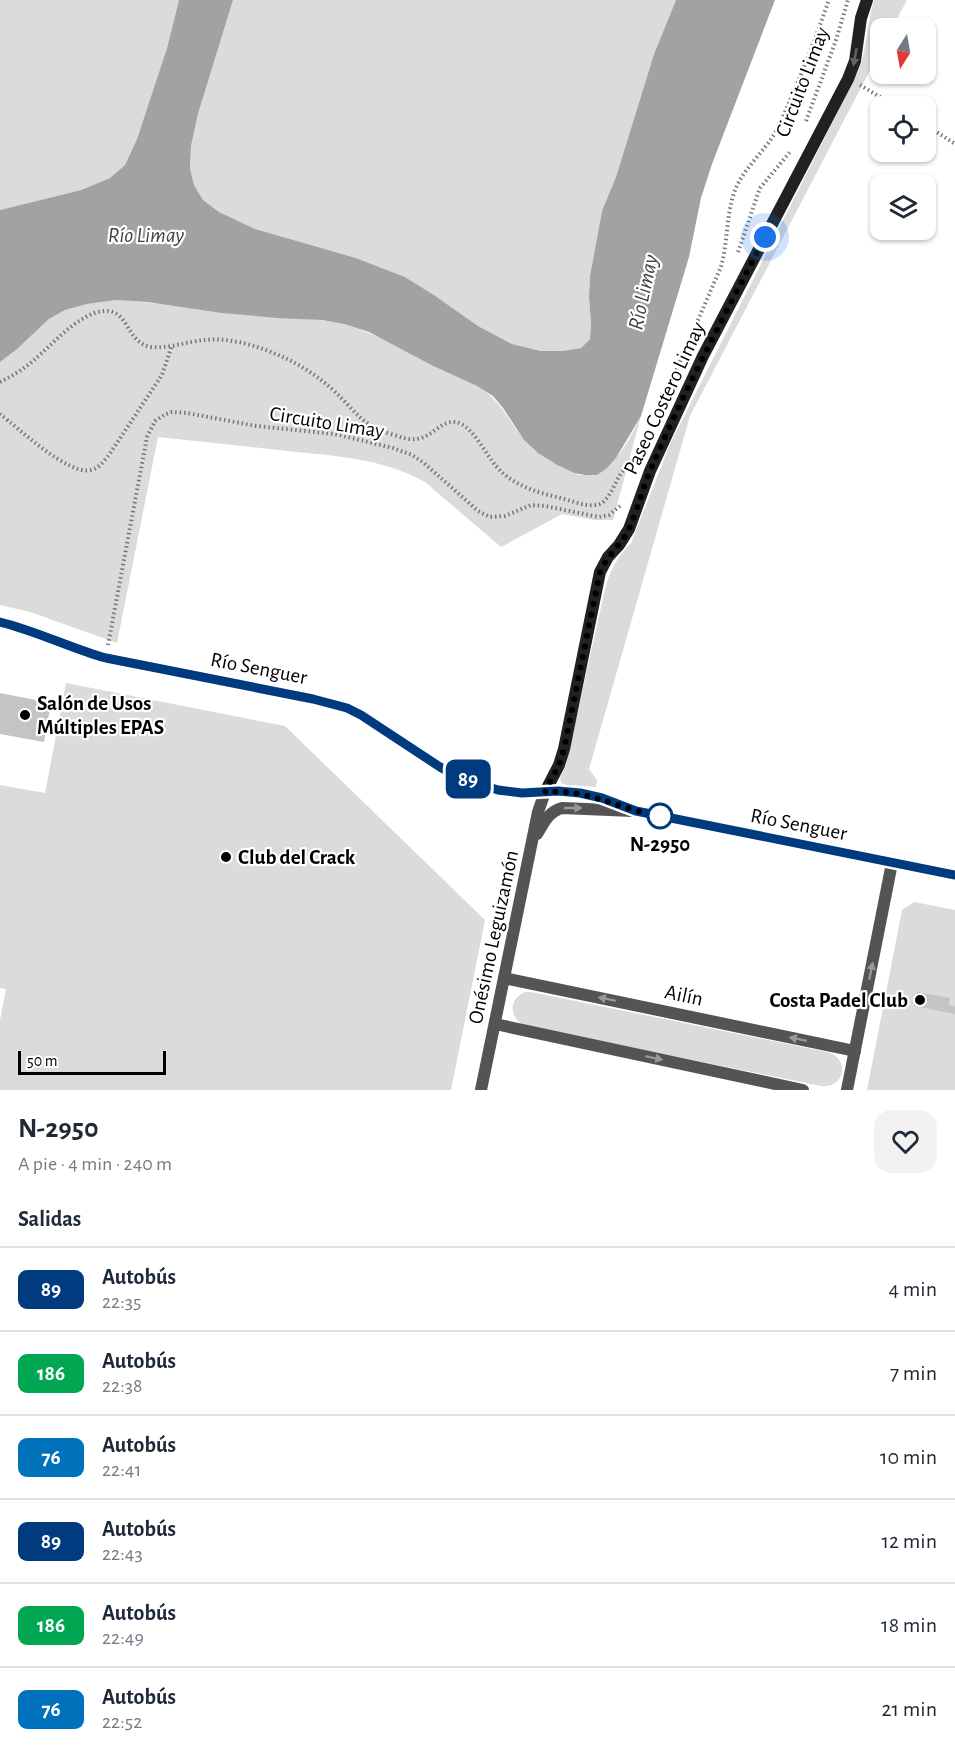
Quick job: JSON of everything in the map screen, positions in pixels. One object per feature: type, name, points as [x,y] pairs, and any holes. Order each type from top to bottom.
[{"type":"main road","name":"Paseo Costero Limay","points":[[545,792],[559,765],[564,749],[600,572],[628,529],[650,471],[703,356],[848,79],[855,61],[861,18],[867,0]]},
{"type":"main road","name":"Río Senguer","points":[[0,622],[33,631],[106,658],[339,706],[361,715],[454,775],[498,790],[522,793],[569,791],[580,793],[602,798],[636,811],[955,875]]},
{"type":"street","name":"Onésimo Leguizamón","points":[[481,1090],[532,843],[545,792]]},
{"type":"street","name":"Río Senguer","points":[[532,843],[548,816],[556,810],[568,808],[636,811]]},
{"type":"street","points":[[847,1090],[892,863]]},
{"type":"street","name":"Ailín","points":[[504,978],[855,1051]]},
{"type":"street","points":[[495,1024],[803,1090]]},
{"type":"path","points":[[660,408],[721,267],[735,191],[747,168],[774,134],[781,121],[813,46],[829,0]]},
{"type":"path","name":"Circuito Limay","points":[[803,128],[823,78],[848,0]]},
{"type":"path","points":[[848,79],[878,96]]},
{"type":"path","points":[[936,132],[955,144]]},
{"type":"path","name":"Circuito Limay","points":[[736,256],[760,188],[795,145]]},
{"type":"path","points":[[0,382],[28,365],[82,319],[104,311],[120,315],[132,335],[143,344],[152,347],[207,339],[244,344],[283,357],[306,369],[327,384],[365,423],[397,436],[408,439],[422,438],[447,422],[458,422],[468,429],[496,466],[519,485],[536,492],[586,505],[597,505],[606,499],[646,440]]},
{"type":"path","points":[[0,414],[60,461],[82,471],[92,470],[102,464],[109,455],[162,375],[172,345]]},
{"type":"path","name":"Circuito Limay","points":[[106,658],[146,442],[155,421],[172,412],[256,426],[334,434],[404,451],[419,459],[478,510],[490,517],[505,516],[531,505],[599,517],[609,514],[622,504]]},
{"type":"shaded area","points":[[0,0],[179,0],[167,48],[137,139],[125,165],[110,178],[81,190],[0,210]]},
{"type":"shaded area","points":[[233,0],[676,0],[654,54],[616,177],[602,211],[590,276],[590,339],[581,348],[562,351],[541,351],[512,344],[478,326],[405,277],[356,258],[254,229],[219,212],[203,200],[194,185],[190,168],[191,146],[198,114]]},
{"type":"shaded area","points":[[874,0],[907,0],[897,18],[870,18]]},
{"type":"shaded area","points":[[870,18],[870,70],[690,416],[589,769],[597,780],[596,787],[561,783],[560,778],[566,765],[609,576],[622,553],[631,543],[671,442],[858,72]]},
{"type":"shaded area","points":[[116,300],[247,315],[323,320],[358,329],[483,390],[497,402],[527,443],[552,462],[579,475],[595,473],[613,462],[641,416],[613,520],[594,520],[562,514],[501,547],[425,482],[392,468],[358,459],[158,437],[117,643],[30,612],[0,605],[0,362],[49,319],[65,310]]},
{"type":"shaded area","name":"Club del Crack","points":[[66,683],[285,726],[485,920],[451,1090],[0,1090],[0,1020],[6,989],[0,988],[0,785],[45,793]]},
{"type":"shaded area","name":"Costa Padel Club","points":[[914,902],[955,910],[955,1090],[867,1090],[902,910]]},
{"type":"shaded area","points":[[525,992],[827,1052],[840,1060],[842,1072],[835,1083],[821,1086],[525,1026],[513,1014],[513,1004],[519,995]]},
{"type":"water","name":"Río Limay","points":[[179,0],[233,0],[198,114],[191,146],[190,168],[194,185],[203,200],[219,212],[255,229],[356,258],[405,277],[478,326],[512,344],[541,351],[562,351],[581,348],[590,339],[590,276],[602,211],[616,177],[654,54],[676,0],[775,0],[701,198],[689,257],[641,416],[616,458],[607,468],[597,475],[585,475],[574,473],[557,465],[538,453],[524,440],[493,396],[477,386],[369,332],[322,320],[222,313],[116,300],[65,310],[49,319],[0,362],[0,210],[81,190],[110,178],[125,165],[137,139],[167,48]]},
{"type":"building","name":"Salón de Usos Múltiples EPAS","points":[[0,693],[51,703],[44,742],[0,734]]},
{"type":"building","points":[[917,992],[950,998],[949,1005],[955,1006],[955,1014],[914,1006]]},
{"type":"bus line","name":"89","points":[[0,622],[33,631],[106,658],[313,699],[347,708],[454,775],[498,790],[522,793],[558,791],[580,793],[602,798],[636,811],[955,875]]},
{"type":"place","name":"Salón de Usos Múltiples EPAS","points":[[25,715]]},
{"type":"place","name":"N-2950","points":[[660,816]]},
{"type":"place","name":"Club del Crack","points":[[226,857]]},
{"type":"place","name":"Costa Padel Club","points":[[920,1000]]},
{"type":"route","points":[[660,816],[636,811],[602,798],[580,793],[545,792],[559,765],[564,749],[603,564],[624,538],[650,471],[694,374],[765,237]]}]
